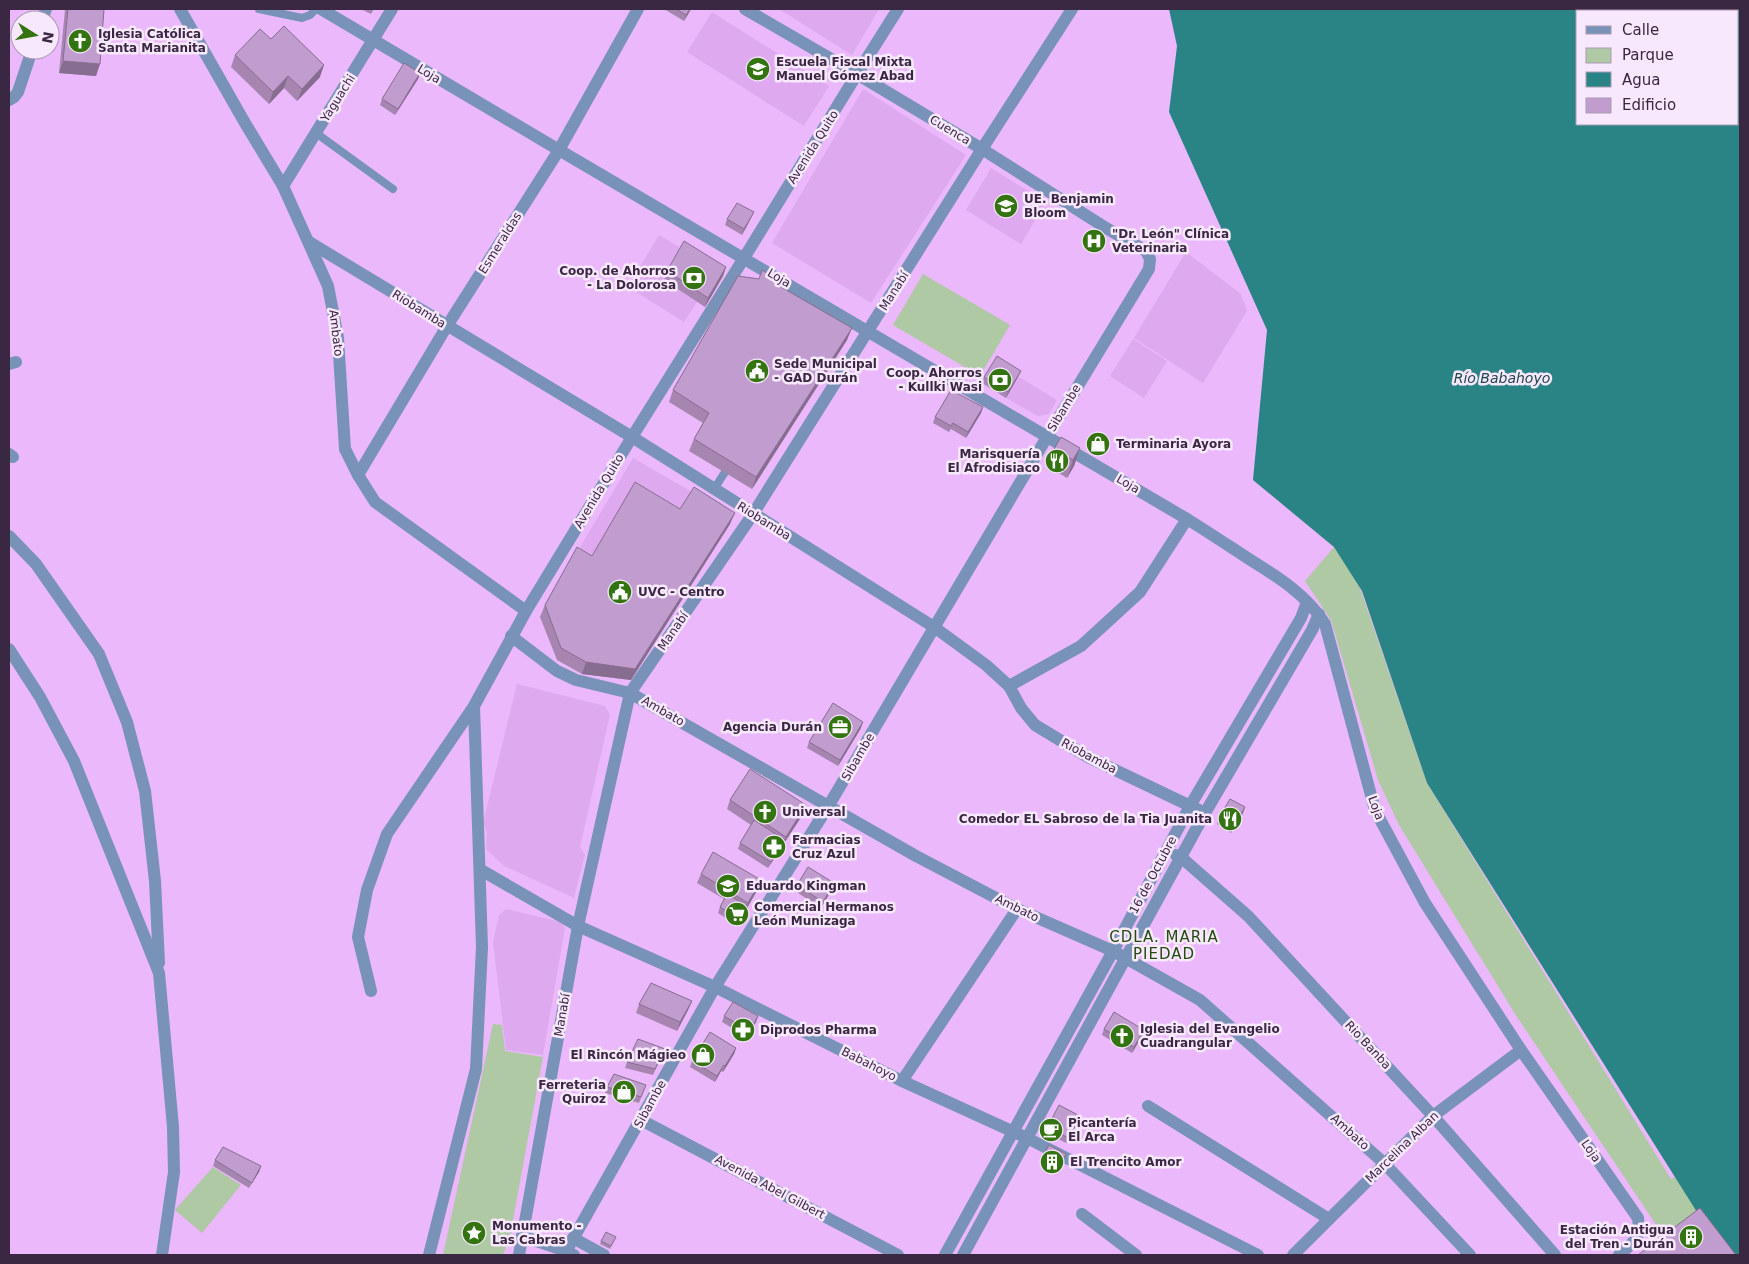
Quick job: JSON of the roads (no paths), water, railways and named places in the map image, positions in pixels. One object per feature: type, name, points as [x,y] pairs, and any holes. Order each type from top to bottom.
[{"type":"street","name":"Ambato","points":[[180,9],[245,123],[284,186],[328,286],[338,338],[345,449],[358,475],[375,502],[526,610]]},
{"type":"street","name":"Loja","points":[[321,9],[1187,519],[1287,583],[1307,602],[1319,614],[1328,632],[1375,810],[1425,903],[1521,1050],[1638,1218],[1640,1232],[1634,1242],[1619,1255]]},
{"type":"street","name":"Yaguachi","points":[[284,186],[392,9]]},
{"type":"street","name":"Esmeraldas","points":[[358,475],[447,326],[559,150],[638,9]]},
{"type":"street","name":"Cuenca","points":[[745,9],[982,149],[1106,228],[1146,251],[1150,259]]},
{"type":"street","name":"Avenida Quito","points":[[371,991],[358,937],[367,890],[387,834],[474,706],[526,610],[558,567],[632,437],[898,9]]},
{"type":"street","name":"Manabí","points":[[519,1255],[578,926],[630,692],[753,514],[1072,9]]},
{"type":"street","points":[[9,100],[18,92],[29,60]]},
{"type":"street","name":"Riobamba","points":[[309,242],[632,437],[934,628],[986,665],[1009,686],[1021,708],[1035,725],[1088,758],[1205,813]]},
{"type":"street","name":"Sibambe","points":[[568,1254],[573,1238],[715,987],[829,806],[1149,268],[1150,259]]},
{"type":"street","points":[[1009,686],[1081,646],[1140,592],[1187,519]]},
{"type":"street","points":[[9,536],[36,564],[99,654],[127,722],[145,791],[155,881],[159,973],[173,1128],[174,1163],[162,1255]]},
{"type":"street","name":"16 de Octubre","points":[[946,1255],[1113,951],[1190,806],[1301,618],[1307,602]]},
{"type":"street","name":"16 de Octubre","points":[[963,1255],[1205,813],[1312,630],[1319,614]]},
{"type":"street","name":"Ambato","points":[[511,636],[557,671],[576,680],[630,692],[916,856],[1017,909],[1127,958],[1200,1000],[1384,1163],[1470,1255]]},
{"type":"street","points":[[9,649],[40,697],[74,761],[159,973]]},
{"type":"street","points":[[429,1255],[476,1069],[482,947],[474,706]]},
{"type":"street","name":"Rio Banba","points":[[1167,850],[1182,858],[1248,916],[1433,1116],[1555,1255]]},
{"type":"street","name":"Babahoyo","points":[[480,870],[578,926],[715,987],[902,1081],[1027,1138],[1258,1255]]},
{"type":"street","points":[[902,1081],[1017,909]]},
{"type":"street","name":"Marcelina Alban","points":[[1293,1255],[1433,1116],[1521,1050]]},
{"type":"street","points":[[1148,1106],[1329,1219]]},
{"type":"street","name":"Avenida Abel Gilbert","points":[[641,1120],[898,1255]]},
{"type":"street","points":[[1082,1214],[1136,1255]]},
{"type":"street","points":[[522,1236],[568,1254]]},
{"type":"street","points":[[573,1238],[604,1255]]},
{"type":"lane","points":[[259,9],[302,18],[310,15],[316,9]]},
{"type":"lane","points":[[316,133],[393,190]]},
{"type":"lane","points":[[714,489],[732,460]]},
{"type":"water","name":"Río Babahoyo","points":[[1169,9],[1740,9],[1740,1255],[1724,1255],[1427,783],[1362,591],[1334,547],[1253,480],[1267,330],[1169,112],[1177,46]]},
{"type":"place","name":"Iglesia Católica Santa Marianita","points":[[80,41]]},
{"type":"place","name":"Escuela Fiscal Mixta Manuel Gómez Abad","points":[[758,69]]},
{"type":"place","name":"UE. Benjamin Bloom","points":[[1006,206]]},
{"type":"place","name":"\"Dr. León\" Clínica Veterinaria","points":[[1094,241]]},
{"type":"place","name":"Coop. de Ahorros - La Dolorosa","points":[[694,278]]},
{"type":"place","name":"Sede Municipal - GAD Durán","points":[[757,371]]},
{"type":"place","name":"Coop. Ahorros - Kullki Wasi","points":[[1000,380]]},
{"type":"place","name":"Terminaria Ayora","points":[[1098,444]]},
{"type":"place","name":"Marisquería El Afrodisiaco","points":[[1057,461]]},
{"type":"place","name":"UVC - Centro","points":[[620,592]]},
{"type":"place","name":"Agencia Durán","points":[[840,727]]},
{"type":"place","name":"Universal","points":[[765,812]]},
{"type":"place","name":"Comedor EL Sabroso de la Tia Juanita","points":[[1230,819]]},
{"type":"place","name":"Farmacias Cruz Azul","points":[[774,847]]},
{"type":"place","name":"Eduardo Kingman","points":[[728,886]]},
{"type":"place","name":"Comercial Hermanos León Munizaga","points":[[737,914]]},
{"type":"place","name":"Diprodos Pharma","points":[[743,1030]]},
{"type":"place","name":"Iglesia del Evangelio Cuadrangular","points":[[1122,1036]]},
{"type":"place","name":"El Rincón Mágieo","points":[[703,1055]]},
{"type":"place","name":"Ferreteria Quiroz","points":[[624,1092]]},
{"type":"place","name":"Picantería El Arca","points":[[1051,1130]]},
{"type":"place","name":"El Trencito Amor","points":[[1052,1162]]},
{"type":"place","name":"Monumento - Las Cabras","points":[[474,1233]]},
{"type":"place","name":"Estación Antigua del Tren - Durán","points":[[1691,1237]]},
{"type":"district","name":"CDLA. MARIA PIEDAD","points":[[1164,946]]}]
